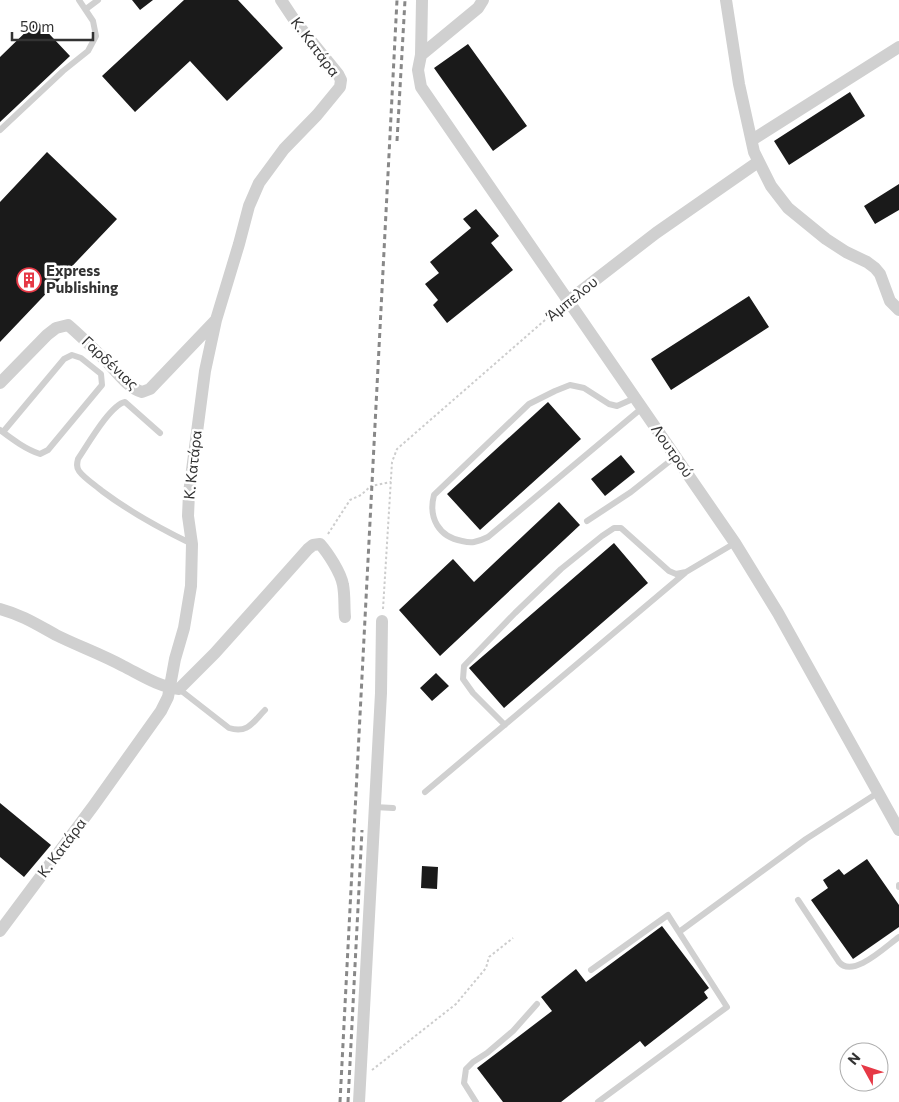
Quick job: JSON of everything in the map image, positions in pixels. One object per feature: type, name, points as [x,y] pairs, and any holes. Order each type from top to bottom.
[{"type":"street","name":"Κ. Κατάρα","points":[[0,931],[88,812],[174,689],[191,586],[192,544],[188,516],[191,475],[205,371],[216,320],[249,206],[259,183],[284,149],[317,115],[340,87],[338,74],[295,21],[281,0]]},
{"type":"street","points":[[421,55],[422,0]]},
{"type":"street","points":[[421,55],[478,8],[483,0]]},
{"type":"street","points":[[726,0],[739,84],[754,152],[771,186],[788,208],[826,239],[875,268],[880,274],[890,301],[899,310]]},
{"type":"street","points":[[752,140],[899,47]]},
{"type":"street","name":"Λουτρού","points":[[421,55],[418,70],[421,87],[735,543],[778,613],[899,830]]},
{"type":"street","name":"Άμπελου","points":[[568,301],[656,233],[758,162]]},
{"type":"street","name":"Γαρδένιας","points":[[0,383],[47,335],[56,328],[68,325],[137,391],[142,392],[150,389],[216,320]]},
{"type":"street","points":[[0,609],[32,620],[62,638],[174,689],[215,653],[313,545],[320,544],[331,558],[343,584],[345,617]]},
{"type":"street","points":[[359,1102],[381,693],[382,621]]},
{"type":"lane","points":[[0,130],[88,51],[96,36],[93,21],[80,0]]},
{"type":"lane","points":[[86,9],[98,0]]},
{"type":"lane","points":[[72,354],[81,358],[101,374],[102,384],[48,450],[40,454],[29,451],[1,431],[64,359],[72,354]]},
{"type":"lane","points":[[570,385],[584,388],[609,404],[617,406],[639,403],[488,537],[472,543],[465,542],[449,538],[439,529],[433,518],[431,506],[434,495],[529,404],[570,385]]},
{"type":"lane","points":[[160,433],[125,402],[120,403],[111,412],[78,459],[77,465],[79,471],[94,485],[119,504],[161,529],[192,544]]},
{"type":"lane","points":[[586,521],[631,492],[676,457]]},
{"type":"lane","points":[[505,725],[473,693],[463,679],[464,666],[515,613],[572,560],[614,528],[622,528],[669,571],[676,574],[686,572]]},
{"type":"lane","points":[[425,792],[686,572],[735,543]]},
{"type":"lane","points":[[174,689],[229,728],[237,731],[246,729],[265,710]]},
{"type":"lane","points":[[679,932],[806,838],[879,792]]},
{"type":"lane","points":[[374,807],[393,808]]},
{"type":"lane","points":[[798,900],[839,962],[847,968],[859,966],[899,937]]},
{"type":"lane","points":[[591,970],[668,915],[727,1007],[598,1102]]},
{"type":"lane","points":[[476,1102],[464,1083],[466,1069],[513,1031],[537,1004]]},
{"type":"path","name":"Άμπελου","points":[[391,482],[392,462],[397,449],[568,301]]},
{"type":"path","points":[[320,544],[350,500],[371,486],[391,482],[382,621]]},
{"type":"path","points":[[360,1080],[456,1004],[486,968],[489,957],[513,938]]},
{"type":"building","points":[[132,0],[153,0],[140,10]]},
{"type":"building","points":[[184,0],[238,0],[283,48],[227,101],[190,61],[135,112],[102,76]]},
{"type":"building","points":[[37,21],[70,56],[0,122],[0,57]]},
{"type":"building","points":[[468,44],[527,126],[493,151],[434,68]]},
{"type":"building","points":[[850,92],[865,116],[789,165],[774,141]]},
{"type":"building","name":"Express Publishing","points":[[47,152],[117,219],[0,342],[0,202]]},
{"type":"building","points":[[899,184],[899,210],[875,224],[864,206]]},
{"type":"building","points":[[476,209],[499,236],[491,243],[513,270],[447,323],[433,305],[438,300],[425,284],[439,273],[430,262],[471,228],[463,219]]},
{"type":"building","points":[[749,296],[769,327],[671,390],[651,359]]},
{"type":"building","points":[[548,402],[581,439],[480,530],[447,494]]},
{"type":"building","points":[[621,455],[635,472],[605,496],[591,479]]},
{"type":"building","points":[[559,502],[580,525],[440,656],[399,610],[453,559],[474,582]]},
{"type":"building","points":[[614,543],[648,583],[504,708],[469,668]]},
{"type":"building","points":[[436,673],[449,686],[432,701],[420,688]]},
{"type":"building","points":[[0,803],[51,845],[24,877],[0,857]]},
{"type":"building","points":[[867,859],[899,905],[899,927],[853,959],[811,900],[828,888],[823,880],[839,869],[844,875]]},
{"type":"building","points":[[422,866],[438,867],[437,889],[421,888]]},
{"type":"building","points":[[662,926],[709,988],[704,992],[708,998],[645,1047],[640,1041],[561,1102],[503,1102],[477,1068],[552,1011],[541,997],[576,969],[586,982]]},
{"type":"railway","points":[[340,1102],[397,0]]},
{"type":"railway","points":[[397,141],[405,0]]},
{"type":"railway","points":[[348,1102],[362,830]]},
{"type":"place","name":"Express Publishing","points":[[29,280]]}]
